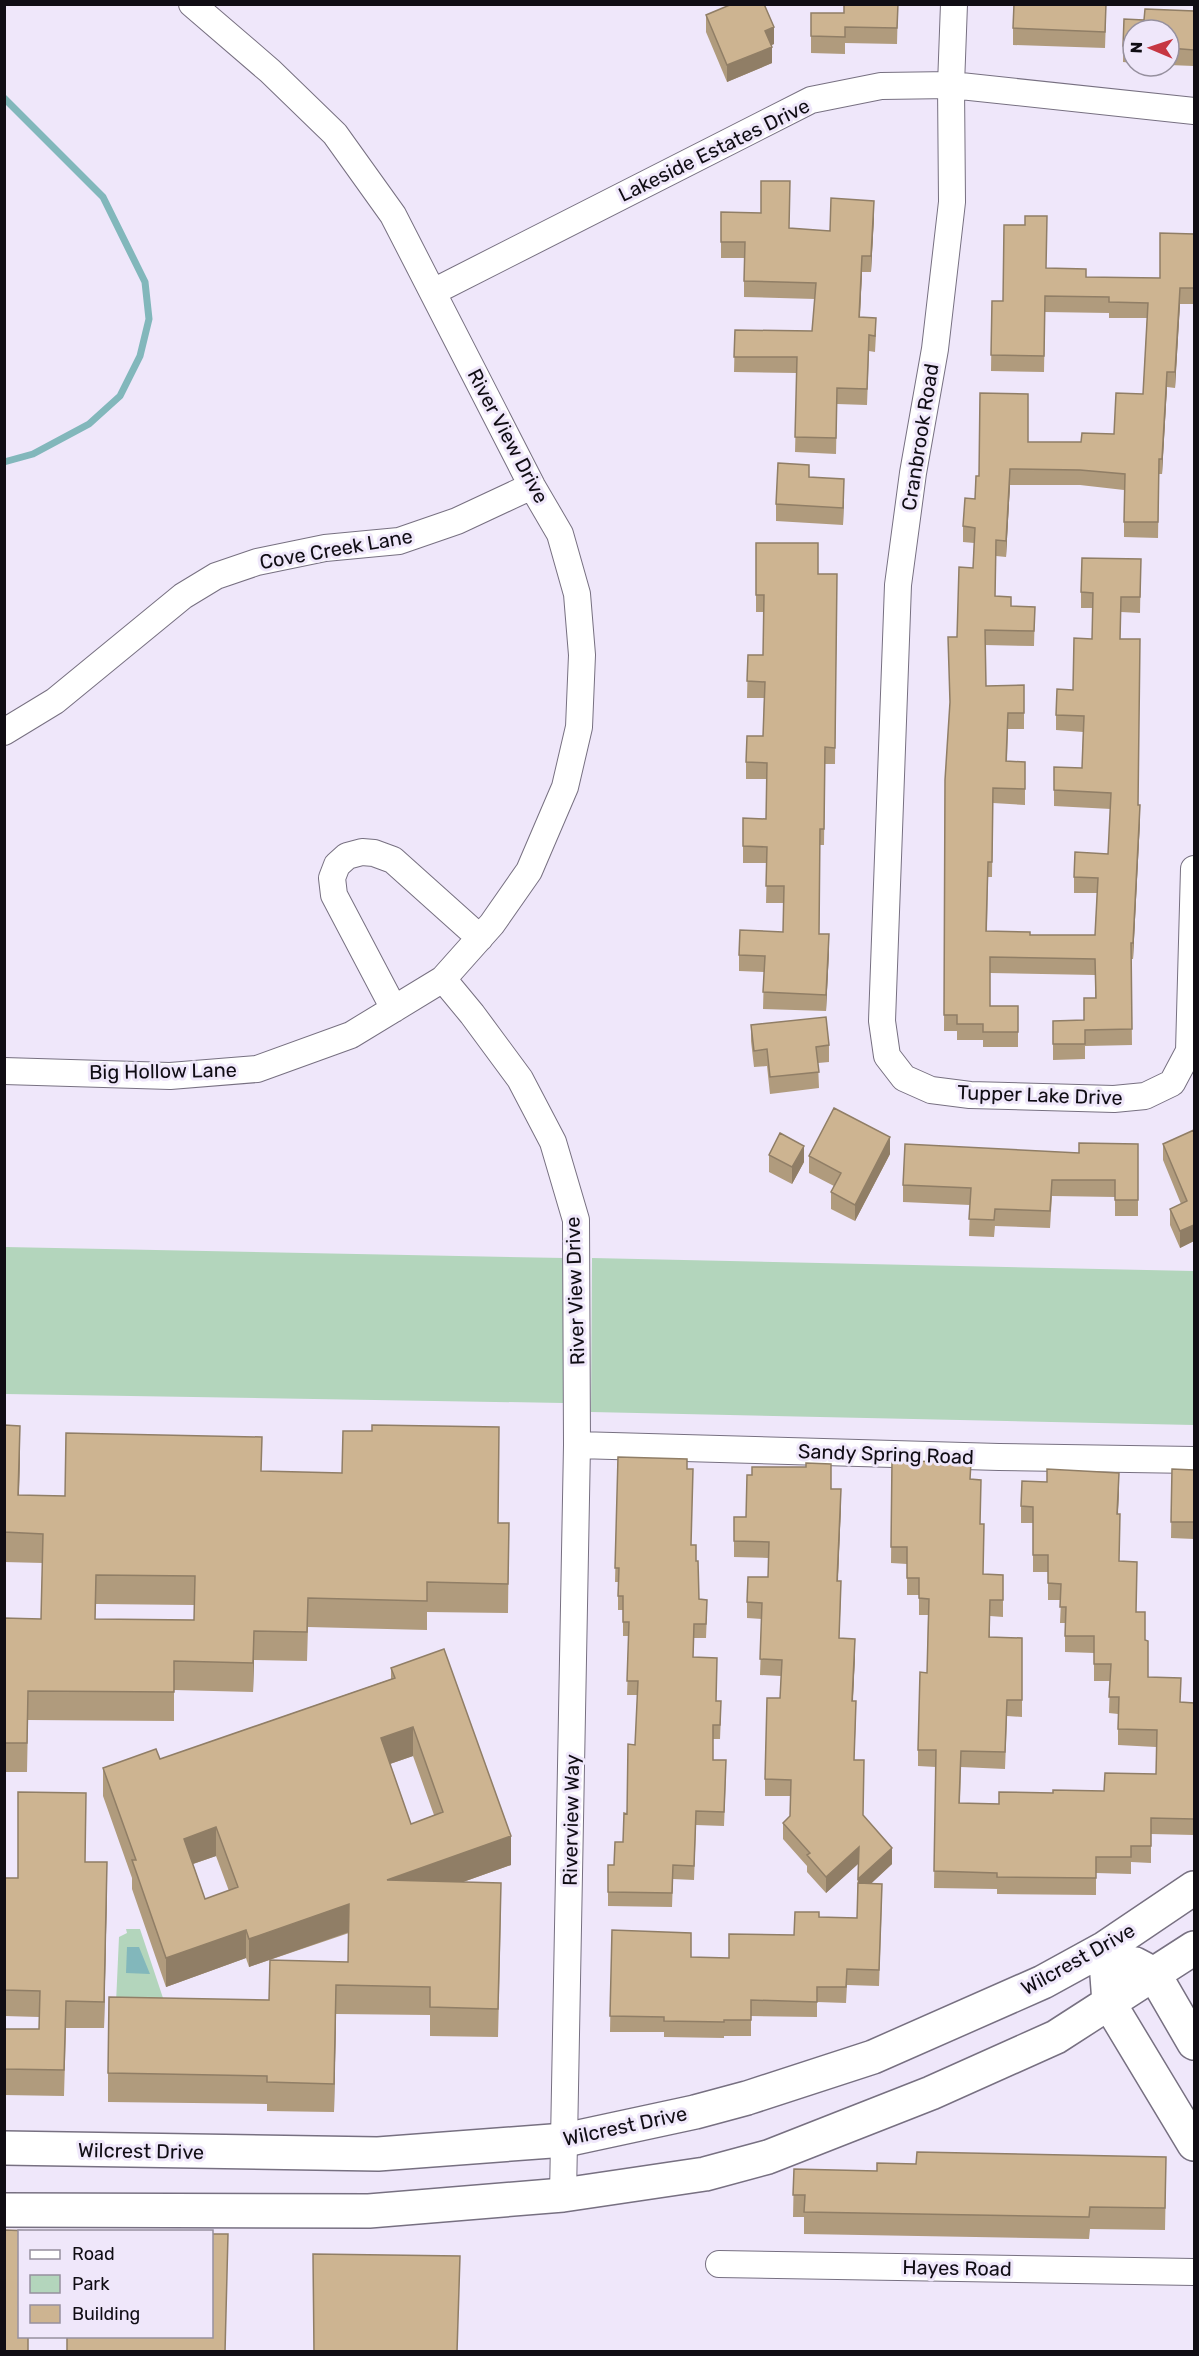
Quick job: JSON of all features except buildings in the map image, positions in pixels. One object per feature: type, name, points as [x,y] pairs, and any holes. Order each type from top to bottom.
[{"type":"main road","name":"Wilcrest Drive","points":[[4,2148],[378,2154],[565,2140],[737,2101],[873,2057],[1043,1982],[1105,1948],[1194,1888]]},
{"type":"main road","points":[[1105,1948],[1154,1974],[1194,2043]]},
{"type":"main road","points":[[1105,1948],[1109,2003],[1193,2139]]},
{"type":"main road","points":[[4,2210],[369,2211],[563,2195],[705,2174],[768,2157],[931,2093],[1056,2037],[1194,1948]]},
{"type":"street","name":"River View Drive","points":[[192,4],[270,71],[335,134],[393,215],[532,486],[560,534],[577,594],[582,655],[579,727],[565,788],[529,871],[492,924],[443,979],[520,1079],[553,1142],[576,1220],[577,1444]]},
{"type":"street","name":"Cranbrook Road","points":[[888,870],[898,585],[913,473],[935,349],[952,202],[951,85],[954,4]]},
{"type":"street","name":"Lakeside Estates Drive","points":[[433,292],[811,100],[881,86],[951,85],[1194,111]]},
{"type":"street","name":"Cove Creek Lane","points":[[4,732],[19,726],[55,701],[183,596],[216,576],[257,562],[325,548],[399,541],[457,521],[532,486]]},
{"type":"street","points":[[394,1009],[334,895],[332,878],[337,865],[347,856],[362,852],[374,853],[393,860],[480,938]]},
{"type":"street","name":"Tupper Lake Drive","points":[[888,870],[882,1021],[887,1056],[904,1078],[931,1090],[970,1095],[1114,1100],[1145,1096],[1172,1083],[1189,1051],[1194,869]]},
{"type":"street","name":"Big Hollow Lane","points":[[4,1071],[170,1076],[256,1069],[351,1035],[443,979]]},
{"type":"street","name":"Sandy Spring Road","points":[[577,1444],[999,1457],[1194,1460]]},
{"type":"street","name":"Riverview Way","points":[[563,2195],[577,1444]]},
{"type":"street","name":"Hayes Road","points":[[719,2264],[1194,2272]]},
{"type":"green space","points":[[5,1247],[564,1258],[566,1300],[563,1403],[5,1394]]},
{"type":"green space","points":[[592,1258],[1194,1271],[1194,1425],[591,1412]]},
{"type":"green space","points":[[126,1929],[140,1929],[165,2004],[116,2003],[119,1937],[127,1933]]},
{"type":"shaded area","points":[[127,1947],[139,1947],[150,1974],[126,1973]]},
{"type":"waterway","points":[[4,98],[103,197],[145,282],[149,319],[140,356],[120,396],[89,424],[33,454],[4,462]]}]
